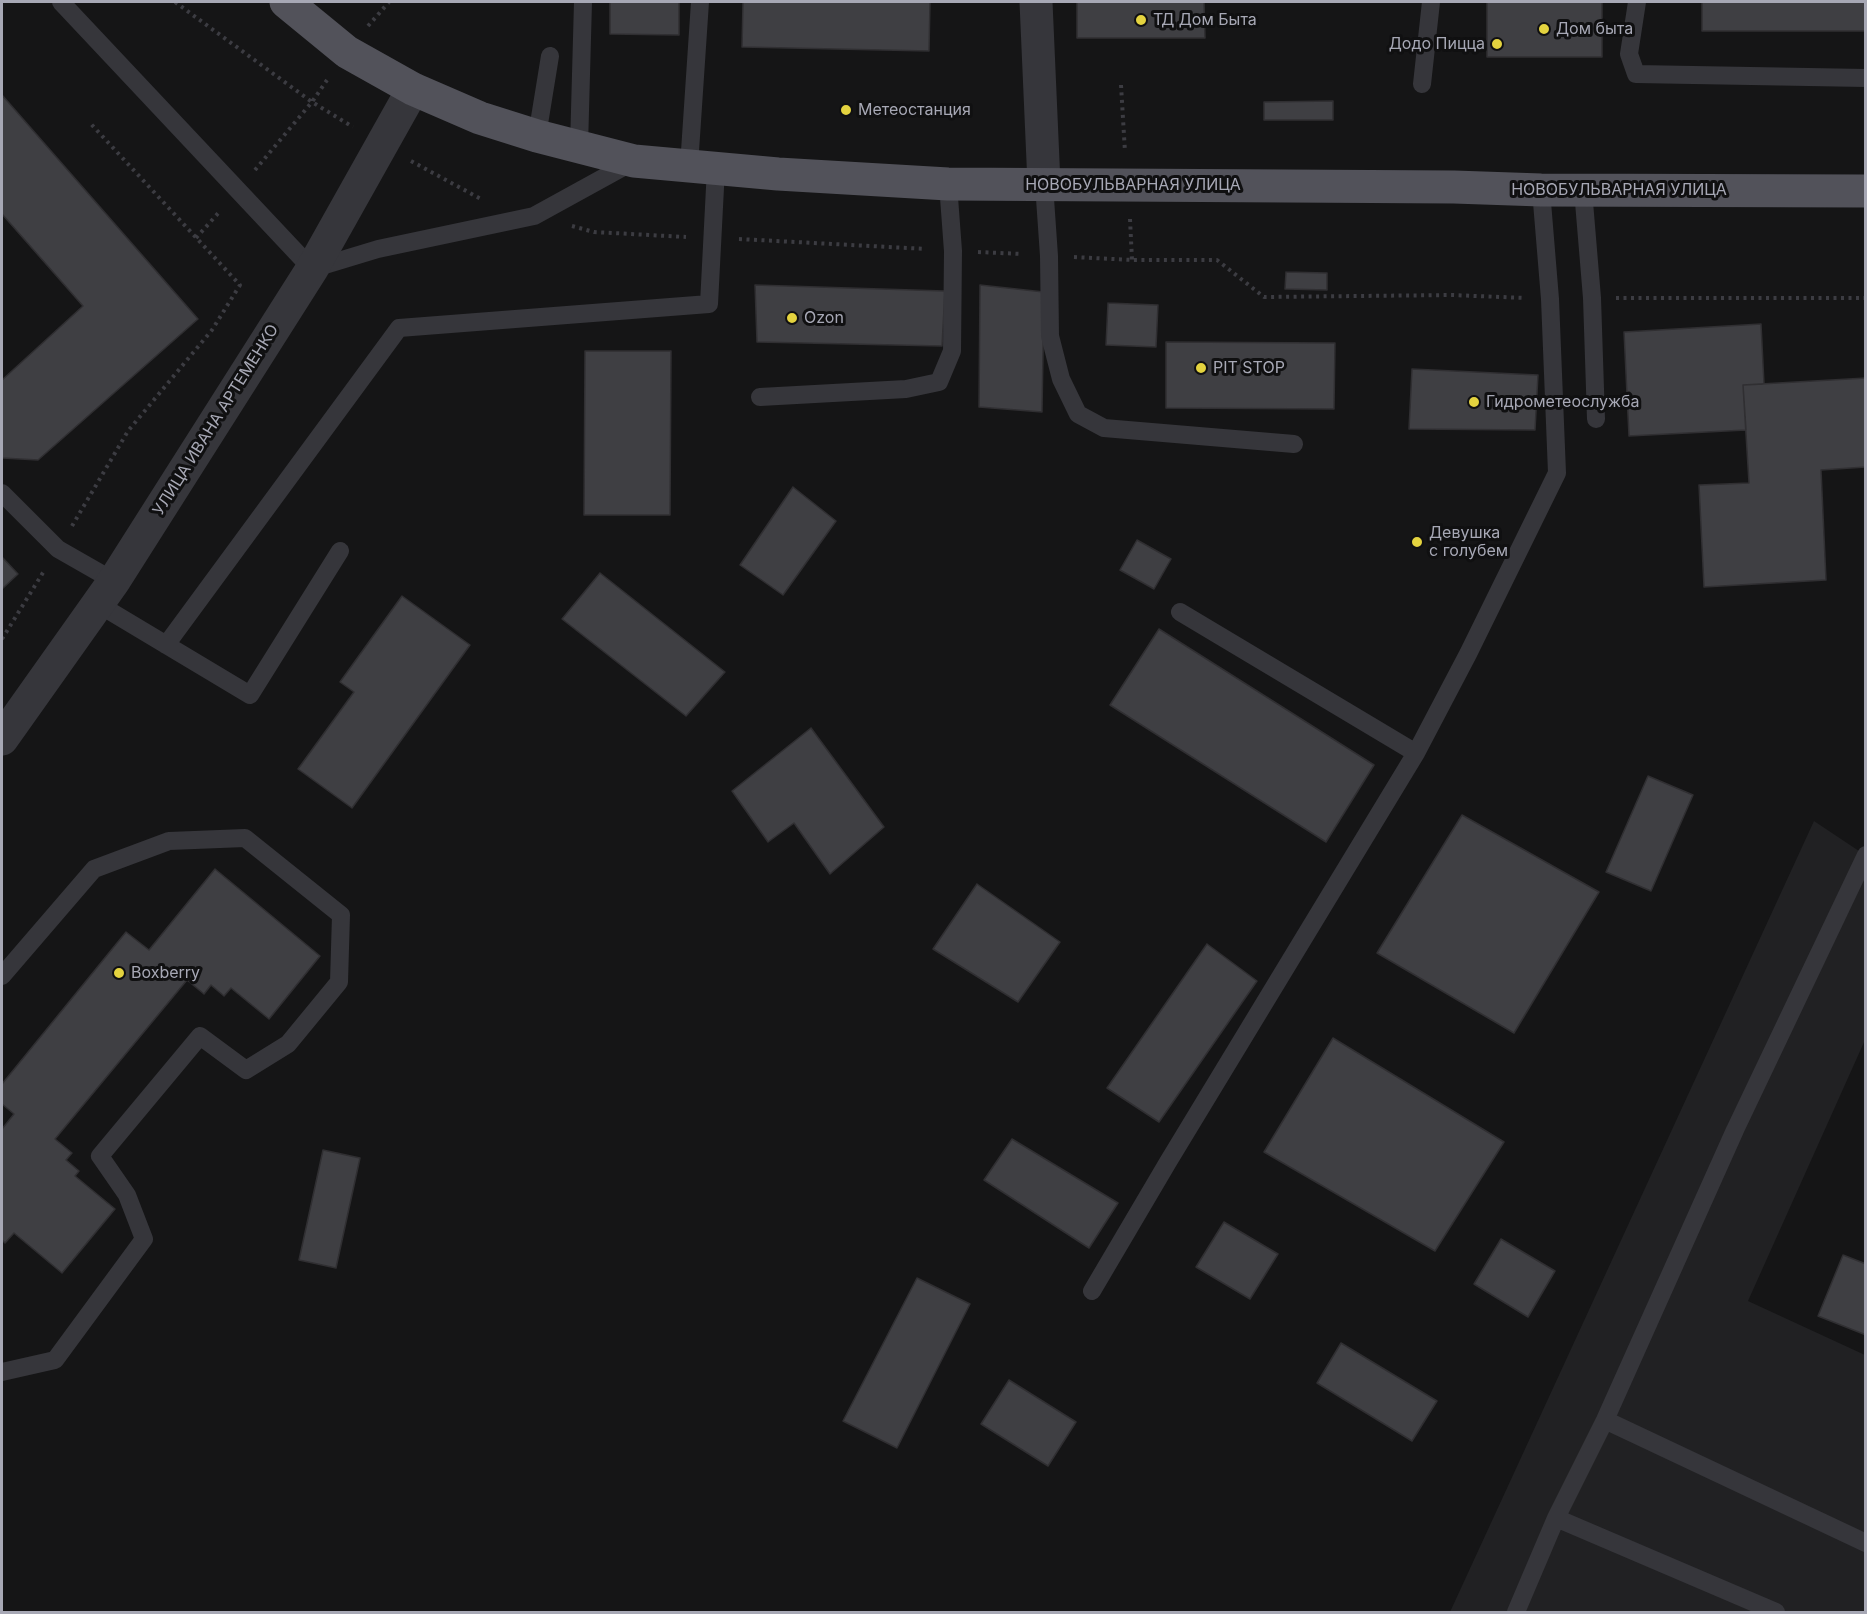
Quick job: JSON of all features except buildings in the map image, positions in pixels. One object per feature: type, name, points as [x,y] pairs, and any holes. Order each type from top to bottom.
[{"type":"main road","name":"НОВОБУЛЬВАРНАЯ УЛИЦА","points":[[286,2],[347,52],[413,89],[480,118],[537,136],[634,161],[778,174],[948,184],[1866,191]]},
{"type":"street","points":[[1036,2],[1044,184]]},
{"type":"street","name":"УЛИЦА ИВАНА АРТЕМЕНКО","points":[[2,739],[106,592],[312,269],[413,89]]},
{"type":"lane","points":[[61,2],[312,269],[378,249],[534,216],[634,161]]},
{"type":"lane","points":[[579,147],[583,2]]},
{"type":"lane","points":[[166,645],[399,328],[709,304],[703,167],[700,2]]},
{"type":"lane","points":[[1422,84],[1431,2]]},
{"type":"lane","points":[[1637,2],[1629,54],[1636,74],[1866,78]]},
{"type":"lane","points":[[537,136],[550,56]]},
{"type":"lane","points":[[760,397],[906,389],[939,382],[952,351],[953,251],[948,184]]},
{"type":"lane","points":[[1044,184],[1049,256],[1050,336],[1061,379],[1078,414],[1104,428],[1294,444]]},
{"type":"lane","points":[[1092,1291],[1416,753],[1468,654],[1557,473],[1550,299],[1541,190]]},
{"type":"lane","points":[[1583,190],[1592,298],[1596,419]]},
{"type":"lane","points":[[2,493],[58,549],[166,645],[250,695],[340,551]]},
{"type":"lane","points":[[1180,612],[1416,753]]},
{"type":"lane","points":[[2,976],[94,869],[169,842],[245,837],[340,915],[339,982],[288,1044],[246,1070],[200,1036],[100,1156],[127,1195],[144,1239],[55,1360],[2,1372]]},
{"type":"lane","points":[[1516,1612],[1556,1518],[1605,1420],[1735,1130],[1866,855]]},
{"type":"lane","points":[[1605,1420],[1866,1543]]},
{"type":"lane","points":[[1556,1518],[1776,1612]]},
{"type":"path","points":[[2,639],[128,431],[212,330],[240,285],[91,124]]},
{"type":"path","points":[[1132,260],[1218,260],[1264,297],[1452,295],[1550,299]]},
{"type":"path","points":[[1592,298],[1866,298]]},
{"type":"shaded area","points":[[1814,821],[1865,855],[1865,1040],[1748,1301],[1865,1355],[1865,1612],[1450,1612]]},
{"type":"place","name":"ТД Дом Быта","points":[[1141,20]]},
{"type":"place","name":"Дом быта","points":[[1544,29]]},
{"type":"place","name":"Додо Пицца","points":[[1497,44]]},
{"type":"place","name":"Метеостанция","points":[[846,110]]},
{"type":"place","name":"Ozon","points":[[792,318]]},
{"type":"place","name":"PIT STOP","points":[[1201,368]]},
{"type":"place","name":"Гидрометеослужба","points":[[1474,402]]},
{"type":"place","name":"Девушка с голубем","points":[[1417,542]]},
{"type":"place","name":"Boxberry","points":[[119,973]]}]
